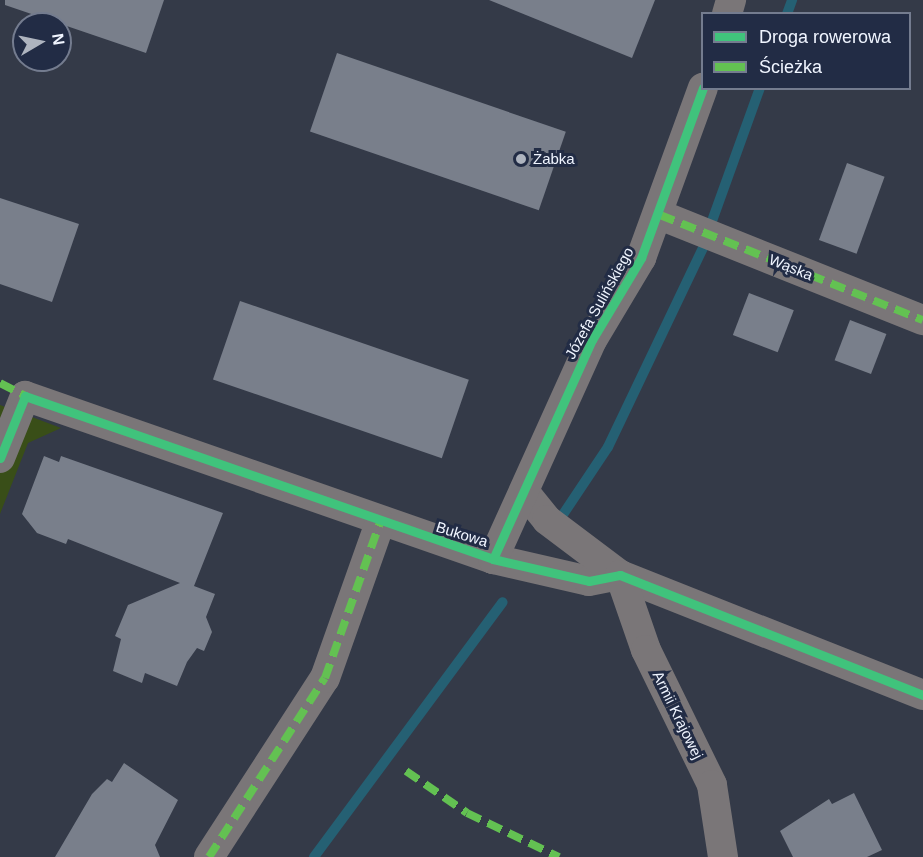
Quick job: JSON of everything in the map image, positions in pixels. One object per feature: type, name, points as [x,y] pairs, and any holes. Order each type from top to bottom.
[{"type":"street","name":"Józefa Sulińskiego","points":[[493,559],[526,494],[592,340],[660,215],[702,90]]},
{"type":"street","name":"Wąska","points":[[660,215],[923,320]]},
{"type":"street","name":"Bukowa","points":[[0,458],[25,396],[380,523],[493,559],[589,581],[621,575]]},
{"type":"street","points":[[526,494],[547,520],[621,575],[923,695]]},
{"type":"street","points":[[209,857],[325,678],[380,523]]},
{"type":"street","name":"Armii Krajowej","points":[[621,575],[646,650],[712,785],[723,857]]},
{"type":"green space","points":[[0,405],[61,428],[28,443],[0,514]]},
{"type":"building","points":[[5,0],[164,0],[146,53],[72,28],[72,12],[26,12],[5,5]]},
{"type":"building","points":[[489,0],[655,0],[632,58]]},
{"type":"building","points":[[337,53],[566,132],[539,210],[310,131]]},
{"type":"building","points":[[847,163],[885,177],[857,254],[819,240]]},
{"type":"building","points":[[0,198],[79,224],[52,302],[0,284]]},
{"type":"building","points":[[749,293],[794,310],[778,352],[733,335]]},
{"type":"building","points":[[240,301],[469,380],[442,458],[213,379]]},
{"type":"building","points":[[850,320],[886,334],[871,374],[835,360]]},
{"type":"building","points":[[44,456],[59,462],[61,456],[223,513],[194,586],[215,594],[206,617],[212,632],[204,651],[197,648],[187,662],[177,686],[145,673],[142,683],[113,671],[121,639],[115,636],[128,605],[180,583],[68,539],[66,544],[37,533],[22,514]]},
{"type":"building","points":[[124,763],[178,800],[155,845],[160,857],[55,857],[92,794],[107,779],[112,782]]},
{"type":"building","points":[[854,793],[882,850],[867,857],[793,857],[780,831],[829,799],[832,804]]},
{"type":"waterway","points":[[788,12],[792,0]]},
{"type":"waterway","points":[[712,221],[759,90]]},
{"type":"waterway","points":[[564,513],[608,447],[703,248]]},
{"type":"waterway","points":[[314,857],[503,602]]},
{"type":"marked path","points":[[660,215],[923,320]]},
{"type":"marked path","points":[[0,383],[25,396]]},
{"type":"marked path","points":[[209,857],[325,678],[380,523]]},
{"type":"marked path","points":[[406,771],[467,813],[559,857]]},
{"type":"cycle path","points":[[493,559],[592,340],[641,258],[702,90]]},
{"type":"cycle path","points":[[0,458],[25,396],[493,559],[589,581],[620,575],[923,695]]},
{"type":"place","name":"Żabka","points":[[521,159]]}]
